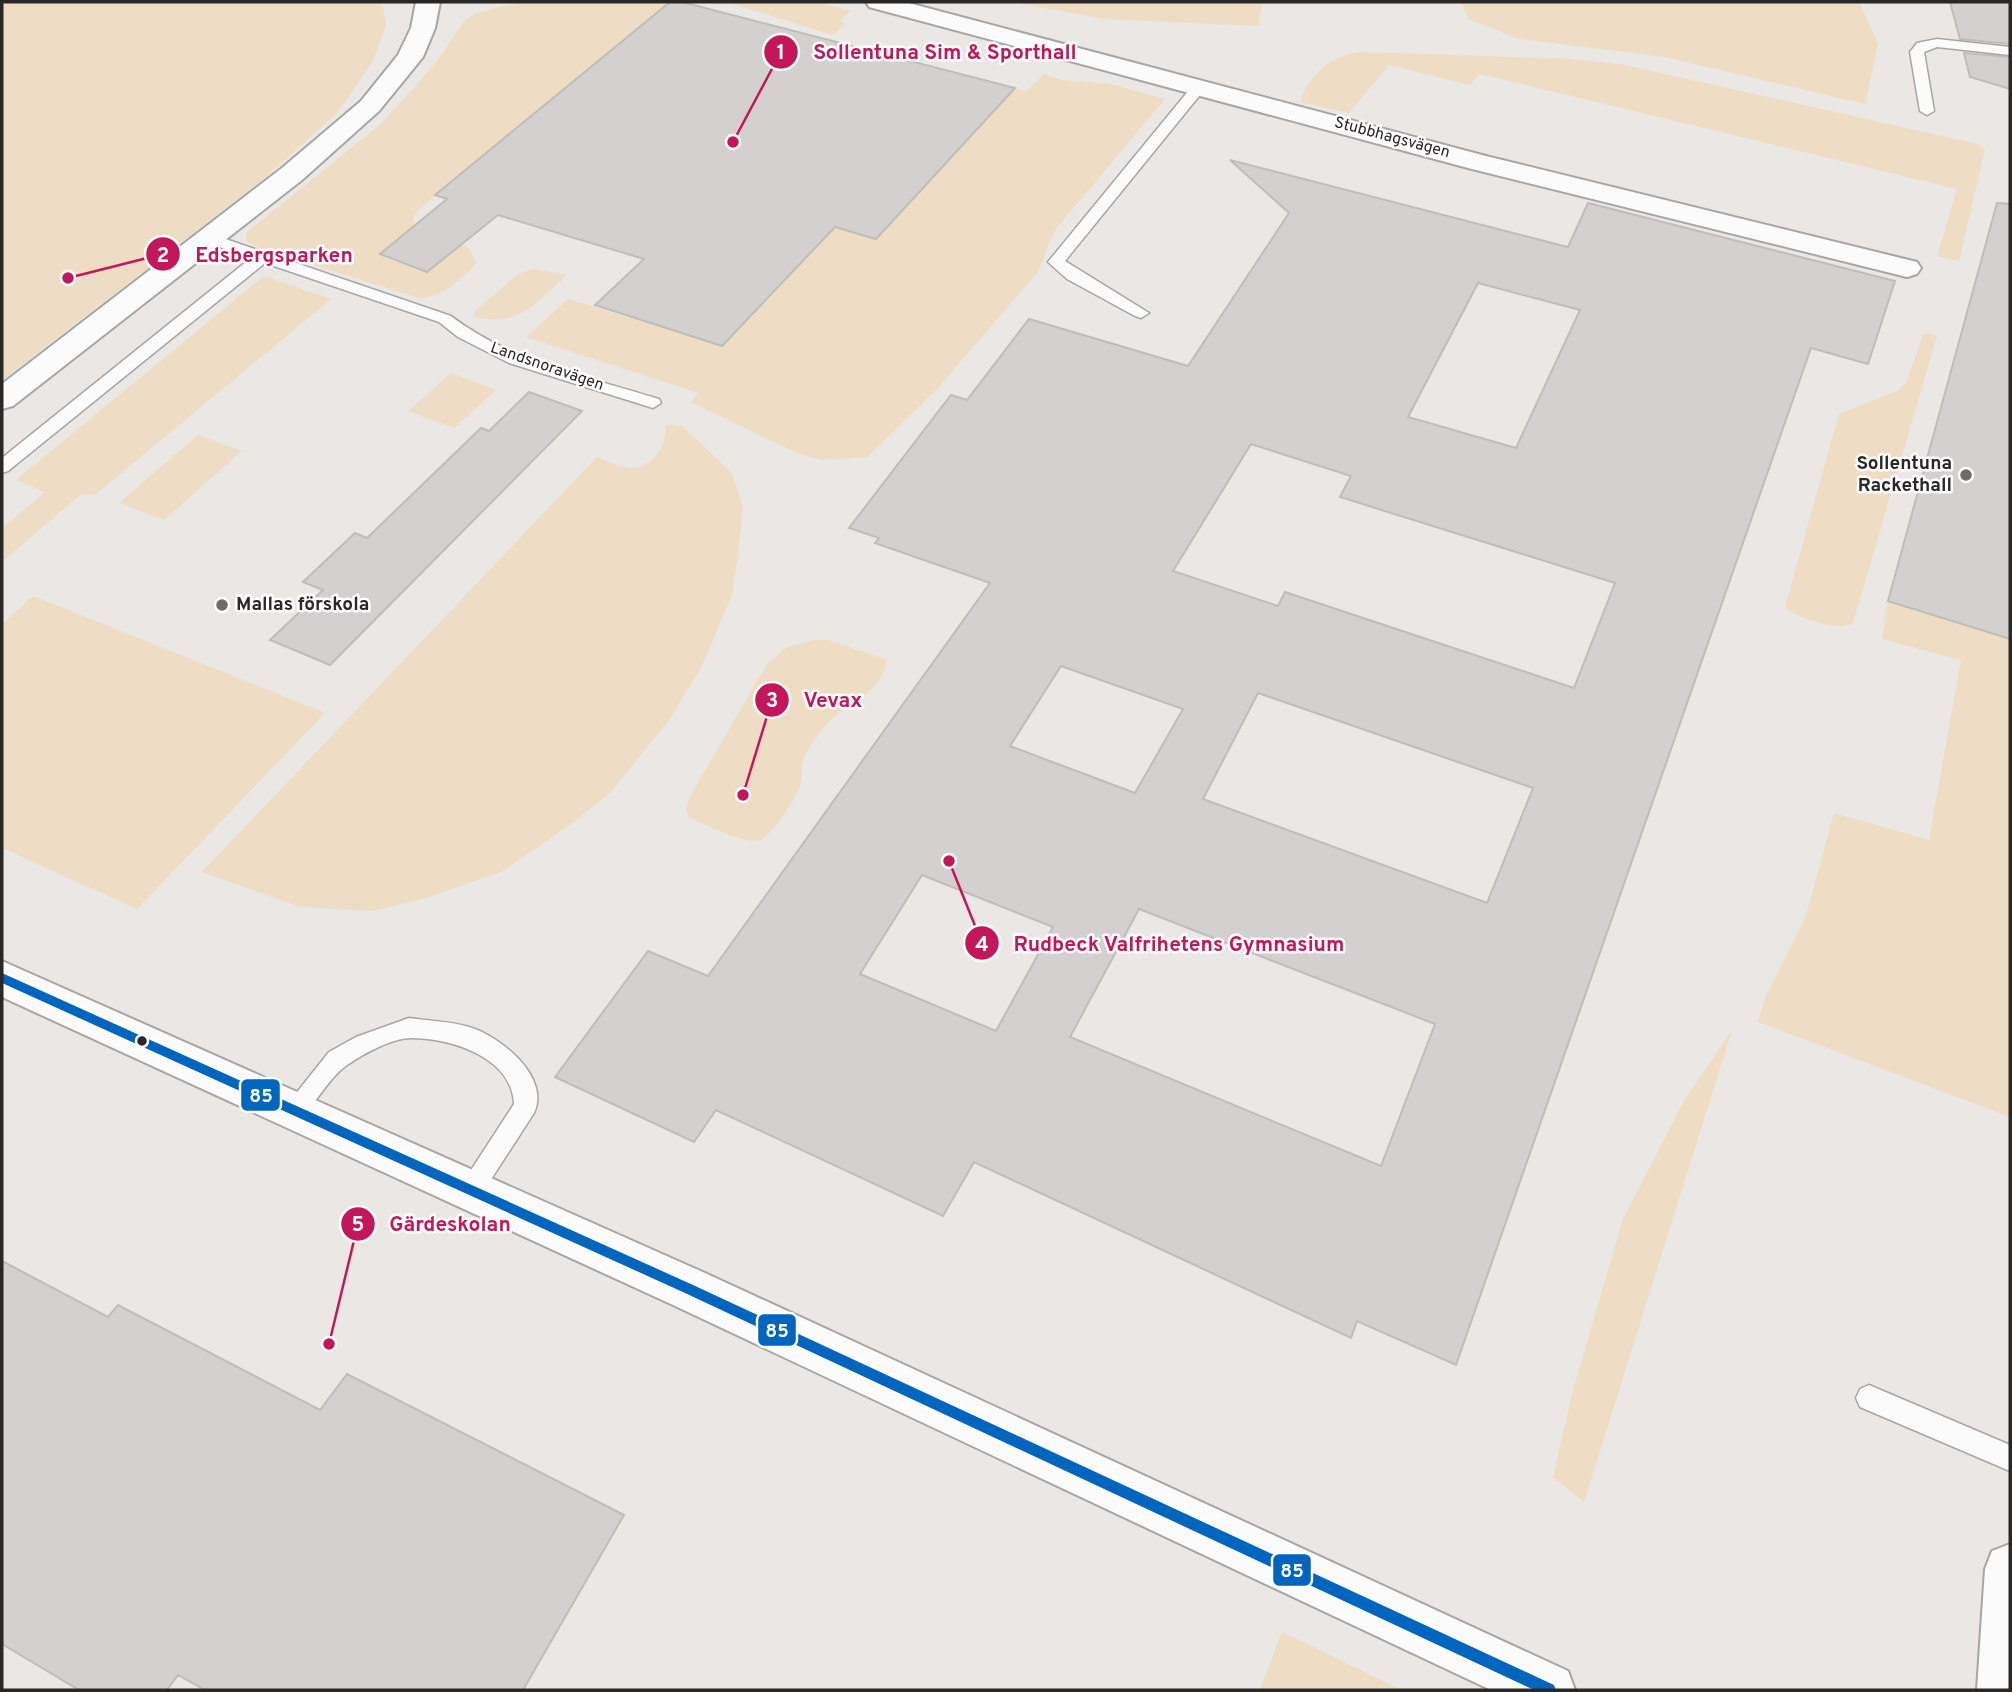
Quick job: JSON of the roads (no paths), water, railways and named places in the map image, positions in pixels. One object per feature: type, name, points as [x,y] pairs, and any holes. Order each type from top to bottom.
[{"type":"street","points":[[2,399],[292,174],[370,106],[410,57],[423,28],[428,2]]},
{"type":"street","name":"Stubbhagsvägen","points":[[878,2],[1478,162],[1907,268]]},
{"type":"street","points":[[2,978],[1046,1454],[1549,1690]]},
{"type":"street","points":[[2003,1690],[2010,1569]]},
{"type":"lane","points":[[1927,111],[1917,52],[1922,46],[1937,43],[2010,51]]},
{"type":"lane","points":[[1140,313],[1073,276],[1056,262],[1199,86]]},
{"type":"lane","name":"Landsnoravägen","points":[[208,238],[445,319],[460,333],[507,355],[653,403]]},
{"type":"lane","points":[[2,467],[262,257]]},
{"type":"lane","points":[[295,1111],[337,1059],[364,1044],[409,1028],[466,1036],[496,1052],[525,1086],[526,1106],[470,1190]]},
{"type":"lane","points":[[1869,1398],[2010,1458]]},
{"type":"place","name":"Sollentuna Sim & Sporthall","points":[[733,142]]},
{"type":"place","name":"Edsbergsparken","points":[[68,278]]},
{"type":"place","name":"Sollentuna Rackethall","points":[[1966,475]]},
{"type":"place","name":"Mallas förskola","points":[[222,605]]},
{"type":"place","name":"Vevax","points":[[743,795]]},
{"type":"place","name":"Rudbeck Valfrihetens Gymnasium","points":[[949,861]]},
{"type":"place","name":"Gärdeskolan","points":[[329,1344]]}]
